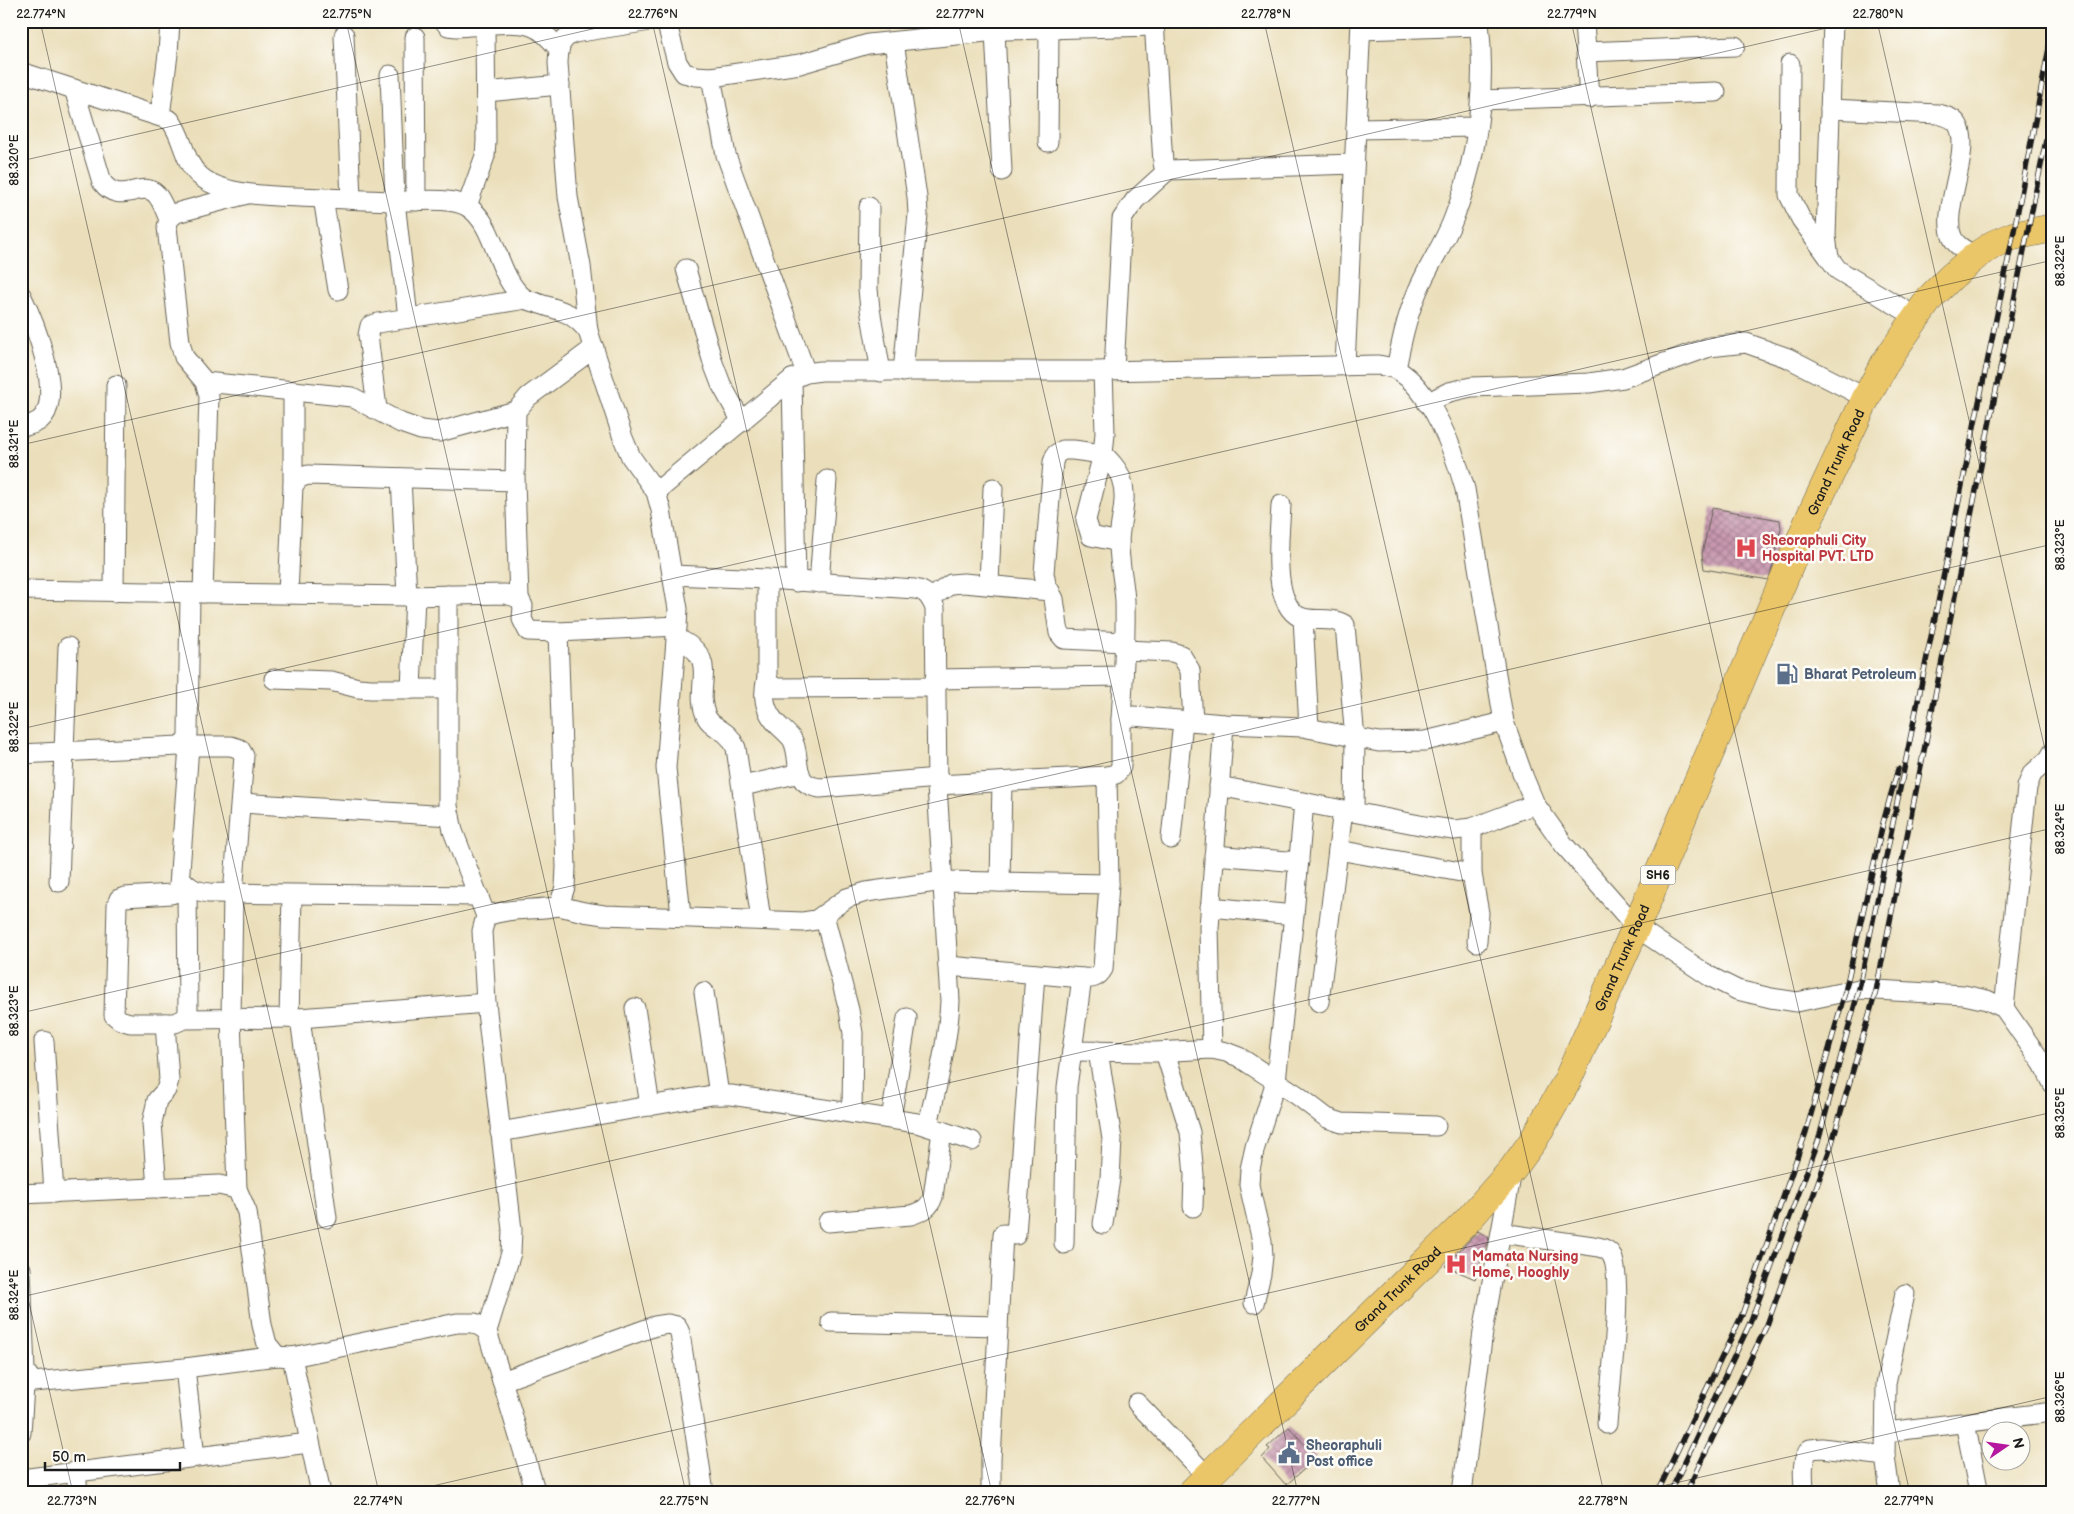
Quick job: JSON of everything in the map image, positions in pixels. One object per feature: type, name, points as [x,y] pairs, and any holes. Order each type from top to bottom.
[{"type":"main road","name":"Grand Trunk Road","points":[[1199,1485],[1467,1221],[1512,1170],[1550,1113],[1636,927],[1811,515],[1866,398],[1886,361],[1930,298],[1976,256],[1994,244],[2013,236],[2053,228]]},
{"type":"street","points":[[160,116],[170,21]]},
{"type":"street","points":[[444,21],[448,26],[457,27],[520,24],[542,32],[558,49]]},
{"type":"street","points":[[650,21],[574,33],[565,37],[558,49],[568,197],[581,266],[591,339],[622,438],[631,457],[656,492],[661,510],[678,610],[666,768],[681,916]]},
{"type":"street","points":[[666,21],[678,62],[684,73],[710,77],[800,64],[868,44],[1002,28],[1049,29],[1154,24],[1163,163],[1168,170]]},
{"type":"street","points":[[1584,21],[1588,98]]},
{"type":"street","points":[[1829,258],[1826,236],[1833,21]]},
{"type":"street","points":[[1345,366],[1361,25],[1479,24],[1481,100],[1473,159],[1452,222],[1416,294],[1406,323],[1396,369]]},
{"type":"street","points":[[467,206],[485,156],[487,126],[485,26]]},
{"type":"street","points":[[1002,28],[1002,171]]},
{"type":"street","points":[[1048,142],[1049,29]]},
{"type":"street","points":[[344,35],[351,199]]},
{"type":"street","points":[[415,37],[416,201]]},
{"type":"street","points":[[894,42],[918,214],[903,372]]},
{"type":"street","points":[[1586,52],[1735,46]]},
{"type":"street","points":[[1790,64],[1789,195],[1801,219],[1838,270],[1916,317]]},
{"type":"street","points":[[21,72],[170,120],[178,130],[189,163],[199,176],[212,185],[248,194],[395,201],[445,201],[467,206],[480,218],[508,278],[526,299]]},
{"type":"street","points":[[390,74],[395,201],[408,318]]},
{"type":"street","points":[[710,77],[726,155],[799,376],[796,582]]},
{"type":"street","points":[[486,92],[560,85]]},
{"type":"street","points":[[74,89],[102,182],[108,190],[116,193],[151,190],[157,194],[169,219]]},
{"type":"street","points":[[1481,100],[1588,98],[1716,92]]},
{"type":"street","points":[[1830,109],[1938,114],[1951,118],[1958,125],[1961,150],[1949,224],[1955,243],[1976,256]]},
{"type":"street","points":[[1356,129],[1477,127]]},
{"type":"street","points":[[1119,542],[1091,536],[1086,520],[1103,454],[1108,371],[1122,219],[1135,200],[1168,170],[1354,164]]},
{"type":"street","points":[[184,1019],[188,1013],[189,1002],[183,882],[184,746],[188,734],[196,593],[210,415],[209,396],[205,382],[184,357],[180,342],[167,227],[169,219],[176,213],[248,194]]},
{"type":"street","points":[[324,198],[338,290]]},
{"type":"street","points":[[869,207],[870,309],[881,372]]},
{"type":"street","points":[[686,269],[713,363],[721,384],[742,422]]},
{"type":"street","points":[[21,294],[35,326],[46,361],[49,399],[46,411],[39,420],[21,427]]},
{"type":"street","points":[[377,409],[368,335],[370,326],[378,323],[526,299],[577,317],[591,339]]},
{"type":"street","points":[[205,382],[352,397],[401,423],[421,430],[439,432],[516,410],[591,339]]},
{"type":"street","points":[[1427,403],[1449,392],[1471,386],[1589,383],[1623,378],[1708,347],[1746,343],[1788,358],[1866,398]]},
{"type":"street","points":[[656,492],[799,376],[821,371],[1108,371],[1378,365],[1396,369],[1412,382],[1427,403],[1446,435],[1458,463],[1504,722],[1535,804],[1564,845],[1636,927],[1709,976],[1737,990],[1771,998],[1797,1002],[1859,989],[1964,995],[1987,1000],[2004,1008],[2043,1064],[2053,1084]]},
{"type":"street","points":[[114,592],[116,385]]},
{"type":"street","points":[[288,594],[293,486],[293,391]]},
{"type":"street","points":[[516,410],[514,481],[519,598],[523,606],[522,619],[528,631],[676,632],[698,652],[704,674],[704,709],[708,719],[714,726],[731,738],[738,755],[761,920]]},
{"type":"street","points":[[767,579],[767,678],[763,693],[766,708],[774,721],[792,739],[802,779],[808,786],[820,788],[938,781],[1002,782],[1116,774],[1121,767],[1121,720],[1124,646],[1125,599],[1119,542],[1124,489],[1122,479],[1116,468],[1103,454],[1063,450],[1056,454],[1053,462],[1044,561],[1045,579],[1054,599],[1059,633],[1064,639],[1124,646],[1172,652],[1181,655],[1190,670],[1188,721],[1171,839]]},
{"type":"street","points":[[293,486],[300,478],[308,475],[514,481]]},
{"type":"street","points":[[401,478],[411,596],[411,689]]},
{"type":"street","points":[[819,583],[827,480]]},
{"type":"street","points":[[989,584],[993,488]]},
{"type":"street","points":[[1281,505],[1279,563],[1281,588],[1287,605],[1293,612],[1303,618],[1329,618],[1345,625],[1355,739],[1348,811],[1338,850],[1319,1002]]},
{"type":"street","points":[[672,575],[767,579],[924,590],[931,598],[934,608],[938,781],[948,966],[949,1027],[935,1128],[933,1197],[931,1205],[923,1211],[911,1215],[828,1222]]},
{"type":"street","points":[[931,598],[952,584],[989,584],[1050,591]]},
{"type":"street","points":[[21,590],[411,596],[505,594],[519,598]]},
{"type":"street","points":[[448,595],[448,806],[453,832],[486,916],[482,931],[486,1003],[512,1230],[511,1253],[487,1331],[536,1493]]},
{"type":"street","points":[[1303,618],[1310,728]]},
{"type":"street","points":[[558,632],[566,867],[565,887],[559,906]]},
{"type":"street","points":[[59,882],[68,647]]},
{"type":"street","points":[[767,678],[770,684],[776,688],[1123,676]]},
{"type":"street","points":[[274,679],[325,680],[371,689],[448,689]]},
{"type":"street","points":[[1121,720],[1133,716],[1224,724],[1310,728],[1338,733],[1355,739],[1379,742],[1425,741],[1504,722]]},
{"type":"street","points":[[1212,1049],[1208,955],[1218,786],[1224,724]]},
{"type":"street","points":[[21,754],[184,746],[231,746],[240,749],[244,756],[233,894],[231,1018],[237,1189],[247,1212],[262,1326],[267,1344],[285,1357],[310,1443],[321,1493]]},
{"type":"street","points":[[2004,1008],[2025,800],[2032,774],[2051,756]]},
{"type":"street","points":[[742,786],[800,773]]},
{"type":"street","points":[[948,966],[1082,978],[1095,978],[1100,975],[1103,969],[1109,884],[1107,776]]},
{"type":"street","points":[[1000,882],[1002,782]]},
{"type":"street","points":[[1218,786],[1454,830],[1472,828],[1535,804]]},
{"type":"street","points":[[1254,1303],[1262,1274],[1263,1256],[1262,1241],[1249,1185],[1250,1169],[1276,1081],[1304,802]]},
{"type":"street","points":[[241,803],[450,816]]},
{"type":"street","points":[[1472,828],[1472,874],[1480,913],[1477,942]]},
{"type":"street","points":[[1338,850],[1472,874]]},
{"type":"street","points":[[1214,855],[1299,862]]},
{"type":"street","points":[[486,916],[504,910],[559,906],[584,912],[604,914],[803,922],[816,920],[847,898],[866,892],[943,881],[1109,884]]},
{"type":"street","points":[[183,882],[196,891],[233,894],[479,896]]},
{"type":"street","points":[[183,882],[179,885],[177,892],[171,894],[119,899],[117,905],[114,1015],[120,1020],[130,1023],[175,1023],[184,1019],[294,1018],[486,1003]]},
{"type":"street","points":[[292,895],[294,1018],[327,1218]]},
{"type":"street","points":[[1210,907],[1294,915]]},
{"type":"street","points":[[824,915],[850,1010],[853,1033],[852,1113]]},
{"type":"street","points":[[991,1493],[1003,1234],[1016,1235],[1035,974]]},
{"type":"street","points":[[1064,1244],[1065,1110],[1082,978]]},
{"type":"street","points":[[704,992],[719,1095]]},
{"type":"street","points":[[635,1008],[650,1106]]},
{"type":"street","points":[[891,1119],[907,1018]]},
{"type":"street","points":[[157,1188],[152,1124],[157,1100],[166,1090],[169,1080],[165,1023]]},
{"type":"street","points":[[44,1041],[54,1193]]},
{"type":"street","points":[[1072,1051],[1165,1052],[1212,1049],[1239,1057],[1327,1118],[1342,1123],[1436,1126]]},
{"type":"street","points":[[1098,1052],[1112,1139],[1110,1179],[1103,1224]]},
{"type":"street","points":[[1165,1052],[1190,1132],[1194,1175],[1193,1207]]},
{"type":"street","points":[[500,1132],[719,1095],[748,1097],[891,1119],[935,1128],[972,1141]]},
{"type":"street","points":[[1462,1493],[1483,1332],[1512,1170]]},
{"type":"street","points":[[21,1194],[219,1185],[237,1189]]},
{"type":"street","points":[[1501,1232],[1604,1248],[1611,1253],[1614,1262],[1617,1293],[1606,1424]]},
{"type":"street","points":[[21,1269],[25,1371],[21,1434]]},
{"type":"street","points":[[1890,1493],[1885,1456],[1886,1384],[1904,1294]]},
{"type":"street","points":[[831,1322],[998,1326]]},
{"type":"street","points":[[25,1371],[33,1382],[44,1382],[285,1357],[457,1323],[475,1323],[487,1331]]},
{"type":"street","points":[[502,1380],[655,1326],[668,1324],[677,1326],[680,1333],[704,1493]]},
{"type":"street","points":[[185,1368],[195,1457]]},
{"type":"street","points":[[1137,1403],[1199,1485]]},
{"type":"street","points":[[1886,1432],[2053,1412]]},
{"type":"street","points":[[1965,1423],[1978,1493]]},
{"type":"street","points":[[21,1478],[310,1443]]},
{"type":"street","points":[[1804,1493],[1804,1460],[1810,1449],[1822,1448],[1885,1456]]},
{"type":"street","points":[[76,1472],[78,1493]]},
{"type":"building","name":"Sheoraphuli City Hospital PVT. LTD","points":[[1712,508],[1780,520],[1781,528],[1769,580],[1704,569],[1702,554]]},
{"type":"building","points":[[1478,1231],[1489,1238],[1475,1279],[1445,1266]]},
{"type":"building","name":"Sheoraphuli Post office","points":[[1289,1427],[1317,1458],[1286,1485],[1262,1458],[1270,1449],[1267,1447]]},
{"type":"railway","points":[[1670,1493],[1750,1323],[1818,1142],[1859,989],[2013,236],[2053,27]]},
{"type":"railway","points":[[1686,1493],[1767,1325],[1831,1146],[1876,991],[2053,105]]},
{"type":"railway","points":[[1657,1493],[1742,1315],[1806,1132],[1845,992],[1883,823],[1898,769]]},
{"type":"place","name":"Sheoraphuli City Hospital PVT. LTD","points":[[1746,548]]},
{"type":"place","name":"Bharat Petroleum","points":[[1787,674]]},
{"type":"place","name":"Mamata Nursing Home, Hooghly","points":[[1456,1264]]},
{"type":"place","name":"Sheoraphuli Post office","points":[[1289,1453]]}]
